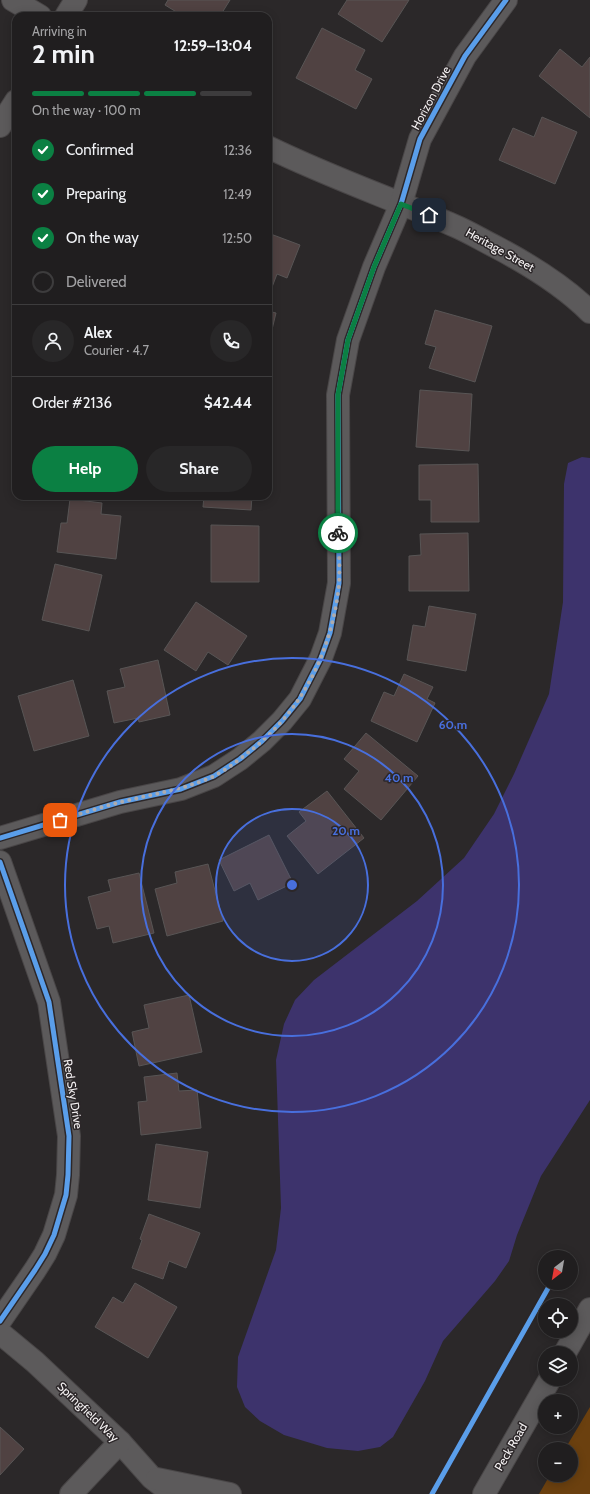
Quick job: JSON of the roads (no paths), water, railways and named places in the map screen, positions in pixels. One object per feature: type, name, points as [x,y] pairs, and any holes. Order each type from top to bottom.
[{"type":"street","points":[[13,0],[33,12]]},
{"type":"street","points":[[68,12],[76,0]]},
{"type":"street","name":"Horizon Drive","points":[[0,838],[120,802],[181,789],[214,776],[262,742],[300,699],[321,658],[330,633],[339,583],[338,395],[348,340],[374,267],[401,204],[420,139],[465,56],[506,0]]},
{"type":"street","points":[[0,126],[12,107]]},
{"type":"street","name":"Heritage Street","points":[[272,149],[302,164],[457,226],[547,276],[577,299],[590,312]]},
{"type":"street","name":"Red Sky Drive","points":[[0,862],[49,1002],[69,1136],[66,1195],[54,1235],[35,1270],[0,1321]]},
{"type":"street","points":[[569,1346],[590,1309]]},
{"type":"street","name":"Springfield Way","points":[[0,1333],[35,1362],[120,1442],[152,1478],[173,1494]]},
{"type":"street","name":"Peck Road","points":[[484,1494],[546,1386]]},
{"type":"street","points":[[71,1494],[120,1442]]},
{"type":"street","points":[[152,1478],[230,1494]]}]
